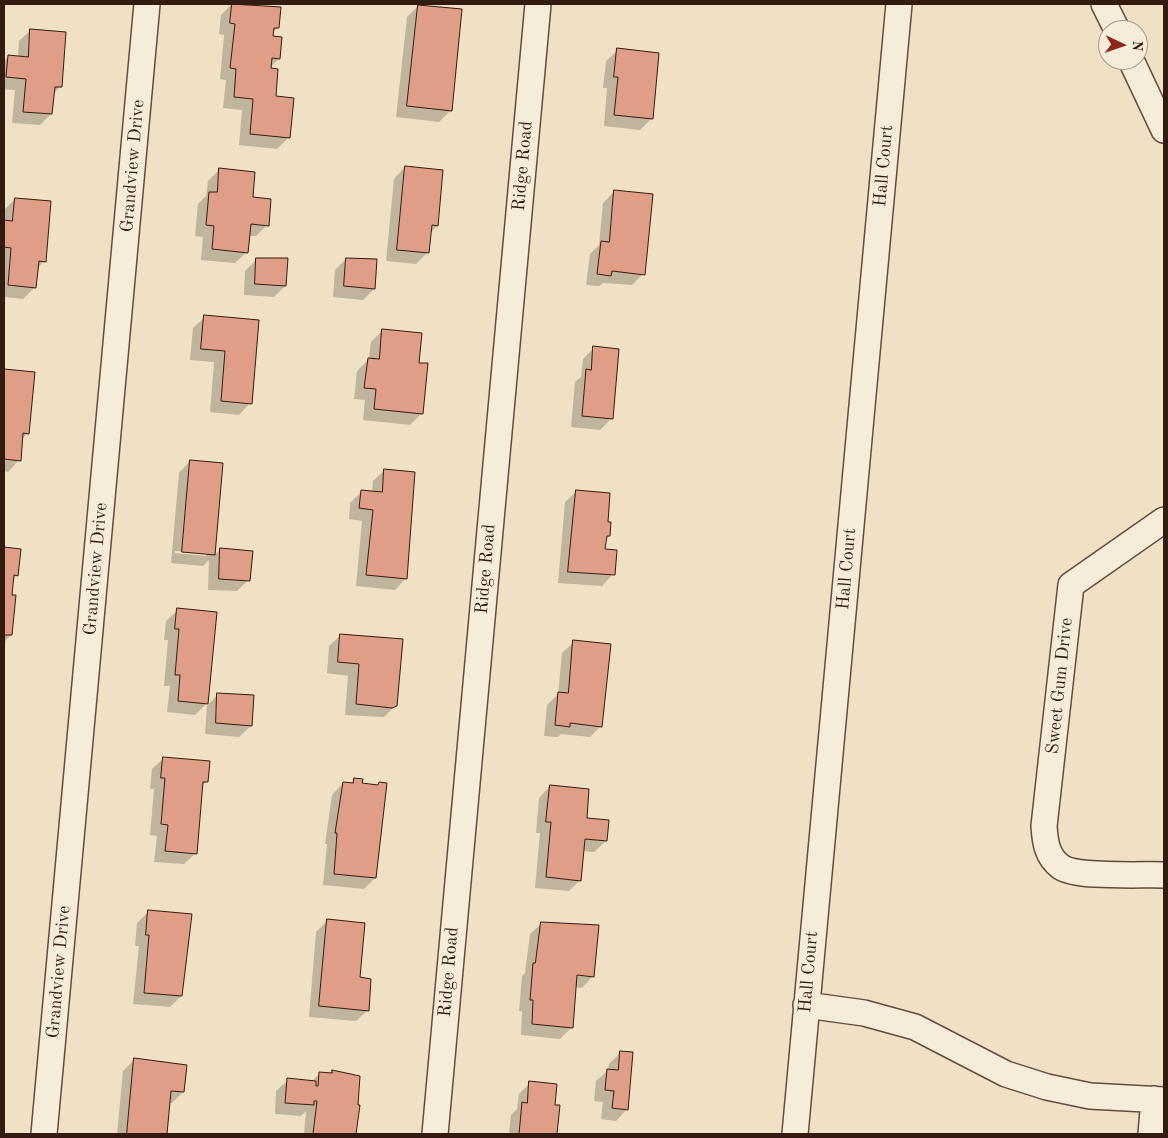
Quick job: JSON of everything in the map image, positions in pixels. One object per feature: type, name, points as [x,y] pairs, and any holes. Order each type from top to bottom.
[{"type":"street","name":"Grandview Drive","points":[[44,1134],[147,4]]},
{"type":"street","name":"Ridge Road","points":[[434,1134],[538,4]]},
{"type":"street","name":"Hall Court","points":[[795,1134],[899,4]]},
{"type":"street","points":[[1104,4],[1112,20]]},
{"type":"street","points":[[1136,70],[1164,130]]},
{"type":"street","name":"Sweet Gum Drive","points":[[1164,520],[1071,585],[1044,826],[1045,847],[1062,867],[1088,874],[1164,875]]},
{"type":"street","points":[[806,1005],[864,1013],[915,1027],[1006,1074],[1047,1088],[1090,1096],[1159,1100],[1151,1134]]},
{"type":"building","points":[[232,4],[281,7],[279,28],[274,28],[273,36],[282,37],[280,59],[272,58],[271,68],[278,69],[276,96],[294,98],[290,138],[250,134],[253,99],[234,97],[236,69],[230,68],[235,24],[230,23]]},
{"type":"building","points":[[418,5],[462,9],[452,111],[407,106]]},
{"type":"building","points":[[30,29],[66,32],[62,87],[55,87],[52,114],[23,112],[26,79],[6,77],[8,55],[28,57]]},
{"type":"building","points":[[617,48],[659,53],[653,119],[614,115],[618,77],[614,77]]},
{"type":"building","points":[[405,166],[443,170],[438,226],[432,225],[429,253],[397,250]]},
{"type":"building","points":[[219,168],[255,172],[253,197],[271,199],[269,226],[251,224],[248,253],[212,249],[214,226],[206,225],[209,192],[217,192]]},
{"type":"building","points":[[614,190],[653,194],[645,275],[612,271],[611,276],[597,274],[601,241],[609,242]]},
{"type":"building","points":[[15,198],[51,201],[46,262],[39,261],[36,288],[8,285],[11,248],[4,247],[4,220],[12,221]]},
{"type":"building","points":[[256,258],[288,258],[286,286],[255,284]]},
{"type":"building","points":[[346,258],[377,259],[375,289],[344,286]]},
{"type":"building","points":[[204,315],[259,320],[252,404],[221,401],[225,351],[201,349]]},
{"type":"building","points":[[382,329],[422,333],[419,363],[428,363],[423,414],[374,409],[376,389],[364,388],[368,358],[379,359]]},
{"type":"building","points":[[593,346],[619,349],[613,419],[582,416],[586,369],[591,370]]},
{"type":"building","points":[[4,369],[35,372],[29,434],[23,433],[21,461],[4,459]]},
{"type":"building","points":[[190,460],[223,463],[215,555],[182,552]]},
{"type":"building","points":[[384,469],[415,472],[407,579],[366,575],[373,510],[359,508],[361,490],[382,492]]},
{"type":"building","points":[[576,490],[610,493],[608,522],[611,522],[610,536],[607,536],[605,549],[617,550],[615,575],[568,572]]},
{"type":"building","points":[[4,547],[21,549],[18,576],[14,575],[12,595],[16,595],[12,635],[4,635]]},
{"type":"building","points":[[220,548],[253,551],[250,581],[219,579]]},
{"type":"building","points":[[177,608],[217,612],[208,704],[178,701],[180,675],[175,675],[179,629],[175,629]]},
{"type":"building","points":[[340,634],[403,639],[397,706],[392,708],[356,704],[359,664],[338,662]]},
{"type":"building","points":[[573,640],[611,644],[602,727],[570,723],[570,727],[555,725],[558,692],[568,693]]},
{"type":"building","points":[[217,693],[254,695],[252,726],[216,723]]},
{"type":"building","points":[[163,757],[210,761],[208,782],[203,782],[197,854],[165,851],[168,825],[161,824],[165,778],[161,778]]},
{"type":"building","points":[[354,778],[363,779],[362,783],[378,785],[379,782],[387,783],[376,878],[334,874],[337,833],[335,833],[343,782],[353,783]]},
{"type":"building","points":[[550,785],[589,789],[587,818],[609,820],[607,841],[585,839],[581,881],[546,877],[551,822],[546,822]]},
{"type":"building","points":[[148,910],[192,914],[182,996],[144,993],[149,935],[146,935]]},
{"type":"building","points":[[327,919],[365,923],[360,977],[371,979],[369,1011],[319,1006]]},
{"type":"building","points":[[541,922],[599,925],[594,977],[577,975],[573,1028],[532,1024],[533,1000],[530,1000],[533,963],[535,963]]},
{"type":"building","points":[[620,1051],[633,1052],[628,1110],[612,1108],[614,1091],[605,1090],[607,1069],[618,1070]]},
{"type":"building","points":[[134,1058],[187,1065],[184,1092],[171,1091],[167,1134],[127,1134]]},
{"type":"building","points":[[332,1070],[360,1076],[358,1105],[360,1105],[356,1134],[313,1134],[317,1101],[314,1101],[314,1105],[285,1103],[287,1078],[316,1081],[316,1086],[318,1086],[319,1072],[332,1073]]},
{"type":"building","points":[[529,1081],[557,1084],[555,1105],[560,1105],[557,1134],[519,1134],[522,1102],[527,1103]]}]
